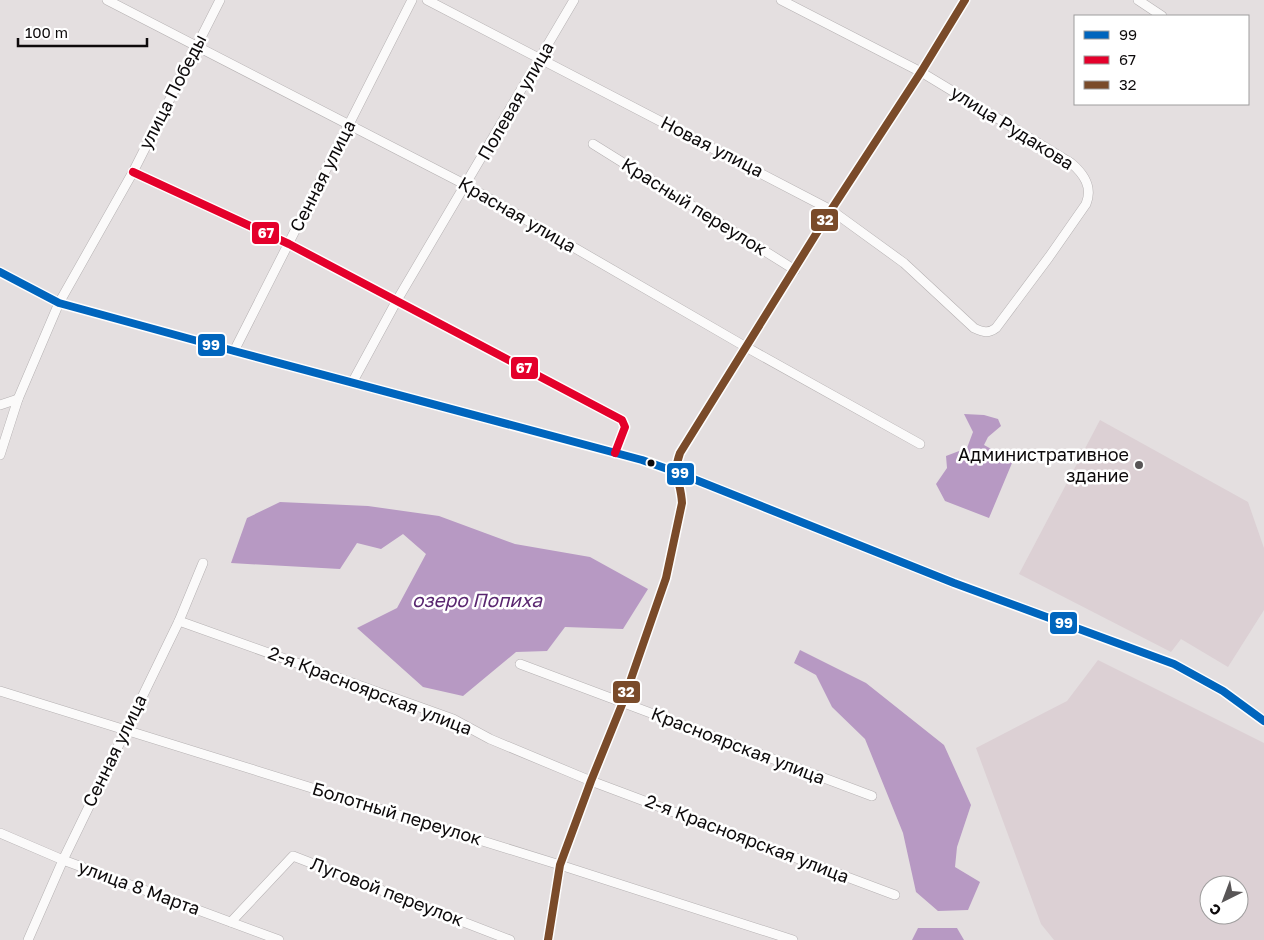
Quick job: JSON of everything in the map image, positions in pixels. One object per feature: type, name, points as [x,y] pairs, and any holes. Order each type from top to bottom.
[{"type":"street","name":"Красная улица","points":[[107,0],[466,185],[746,347],[920,444]]},
{"type":"street","name":"улица Победы","points":[[0,455],[18,399],[59,303],[133,172],[220,0]]},
{"type":"street","name":"Сенная улица","points":[[234,352],[412,0]]},
{"type":"street","name":"Новая улица","points":[[427,0],[831,210],[904,263],[974,328]]},
{"type":"street","name":"Полевая улица","points":[[352,383],[396,302],[574,0]]},
{"type":"street","name":"улица Рудакова","points":[[781,0],[921,72],[1070,163],[1080,170],[1085,178],[1089,188],[1089,197],[1086,204],[1049,257],[996,328],[986,333],[974,328]]},
{"type":"street","points":[[548,940],[560,865],[622,702],[666,578],[682,503],[682,490],[676,472],[676,463],[680,453],[831,210],[921,72],[965,0]]},
{"type":"street","points":[[1138,0],[1160,15]]},
{"type":"street","name":"Красный переулок","points":[[593,144],[795,270]]},
{"type":"street","points":[[133,172],[289,244],[622,420],[625,427],[615,453]]},
{"type":"street","points":[[0,272],[59,303],[234,352],[615,453],[676,472],[954,583],[1174,664],[1222,691],[1264,721]]},
{"type":"street","points":[[0,404],[18,399]]},
{"type":"street","name":"Сенная улица","points":[[28,940],[62,860],[179,621],[203,563]]},
{"type":"street","name":"2-я Красноярская улица","points":[[179,621],[453,719],[490,738],[591,781],[895,895]]},
{"type":"street","name":"Красноярская улица","points":[[520,664],[872,796]]},
{"type":"street","name":"Болотный переулок","points":[[0,691],[560,865],[793,940]]},
{"type":"street","name":"улица 8 Марта","points":[[0,833],[62,860],[279,940]]},
{"type":"street","name":"Луговой переулок","points":[[231,922],[293,856],[510,940]]},
{"type":"shaded area","points":[[1100,420],[1248,502],[1264,548],[1264,610],[1228,667],[1181,639],[1171,652],[1019,574]]},
{"type":"shaded area","points":[[1098,660],[1264,743],[1264,940],[1054,940],[1041,924],[976,748],[1067,701]]},
{"type":"water","points":[[964,414],[984,415],[998,419],[1001,426],[988,437],[984,445],[995,451],[998,457],[1012,463],[989,518],[945,501],[936,484],[947,468],[946,456],[967,448],[973,432]]},
{"type":"water","name":"озеро Попиха","points":[[280,502],[368,506],[439,516],[515,544],[590,557],[648,589],[623,629],[565,627],[547,651],[516,652],[463,696],[423,687],[357,628],[397,608],[426,554],[403,534],[381,549],[357,543],[340,569],[231,563],[247,518]]},
{"type":"water","points":[[800,650],[866,683],[944,745],[971,805],[957,847],[955,867],[980,882],[968,910],[938,911],[916,892],[903,833],[865,739],[832,707],[816,675],[794,663]]},
{"type":"water","points":[[918,928],[957,928],[964,940],[912,940]]},
{"type":"transit line","name":"32","points":[[548,940],[560,865],[623,702],[666,578],[682,503],[677,473],[680,453],[831,210],[921,72],[965,0]]},
{"type":"transit line","name":"67","points":[[133,172],[289,244],[622,420],[625,427],[615,453]]},
{"type":"transit line","name":"99","points":[[0,272],[59,303],[642,460],[676,472],[954,583],[1174,664],[1223,691],[1264,721]]},
{"type":"place","name":"Административное здание","points":[[1139,465]]}]
